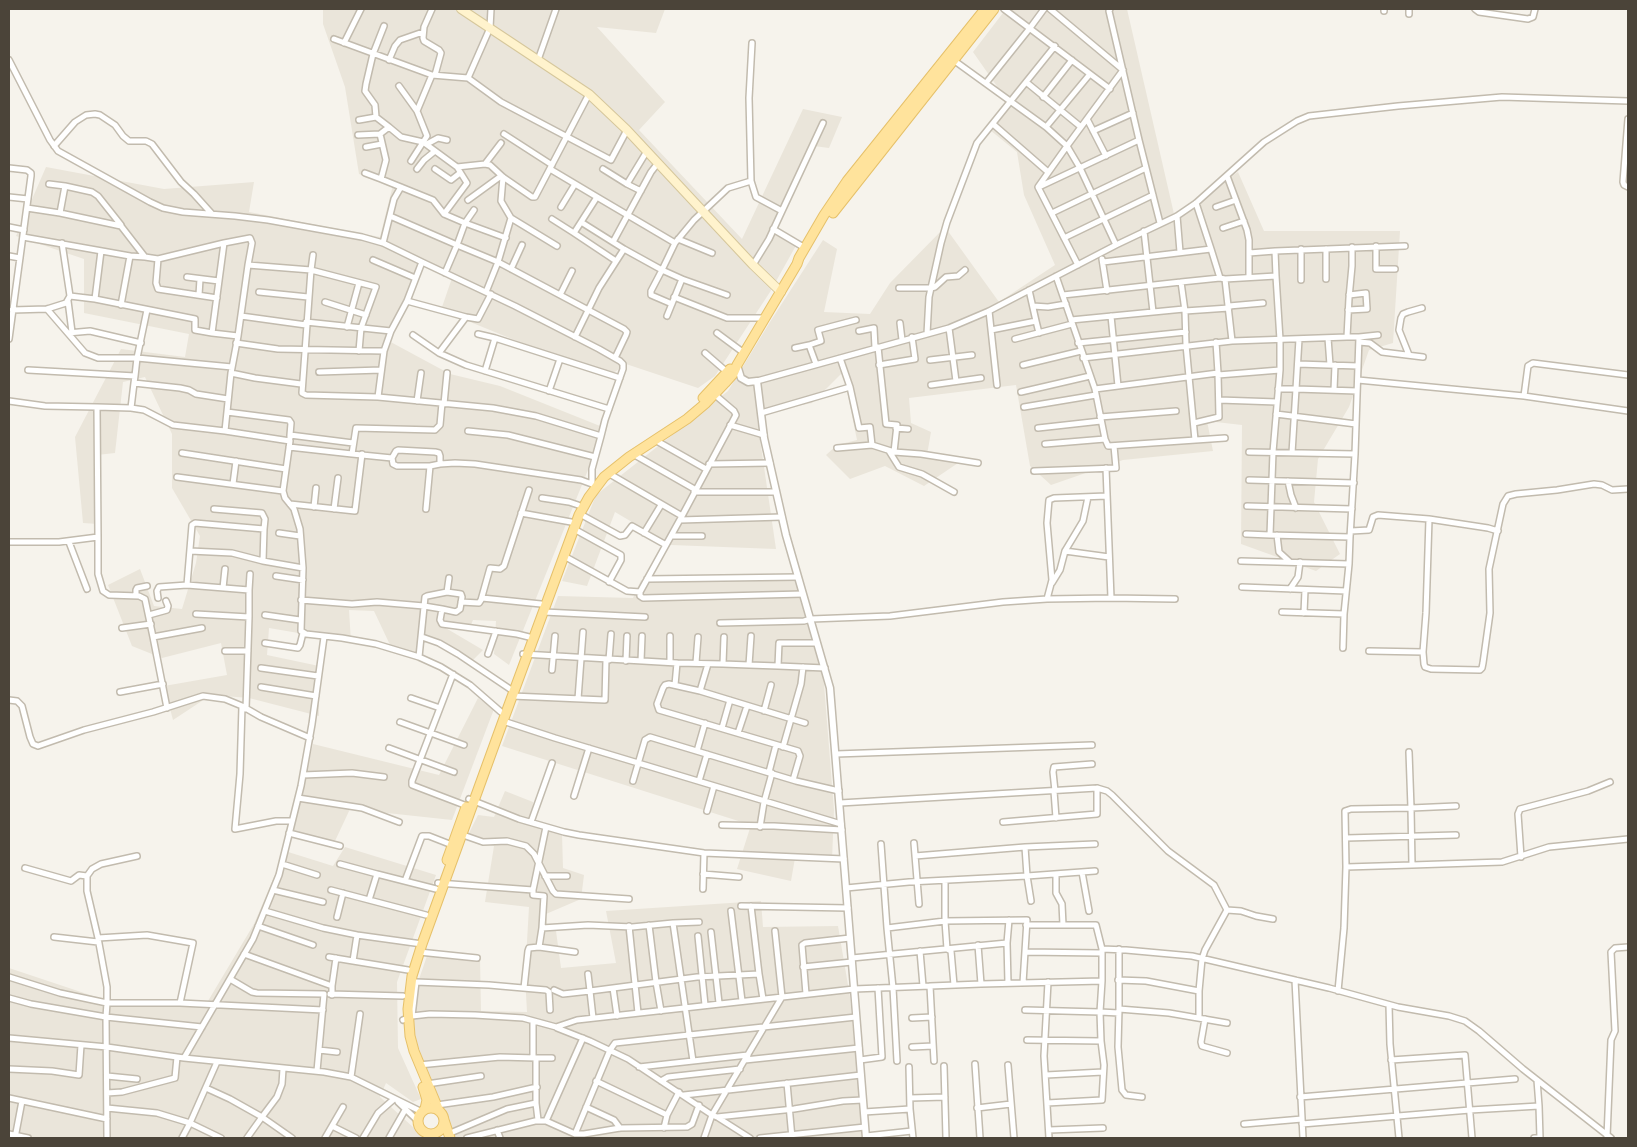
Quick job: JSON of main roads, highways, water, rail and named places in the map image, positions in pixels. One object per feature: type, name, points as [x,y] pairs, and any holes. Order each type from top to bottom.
[{"type":"main road","points":[[461,9],[589,94],[627,130],[753,265],[781,292]]},
{"type":"main road","points":[[797,264],[828,219],[985,9]]},
{"type":"main road","points":[[594,485],[632,454],[687,419],[733,374],[736,365],[781,292],[824,215],[847,181],[950,58],[994,9]]},
{"type":"main road","points":[[449,1136],[419,1065],[410,1036],[403,996],[411,981],[408,970],[419,946],[452,845],[470,802],[579,509],[600,474],[626,451],[684,414],[736,365]]},
{"type":"main road","points":[[525,654],[529,638],[564,556],[573,526]]},
{"type":"main road","points":[[432,1138],[419,1126],[418,1121],[427,1100],[404,1037],[408,1018],[411,981],[426,915],[463,835],[470,802]]},
{"type":"main road","points":[[424,1110],[432,1108],[439,1111],[443,1123],[439,1130],[432,1134],[424,1132]]}]
